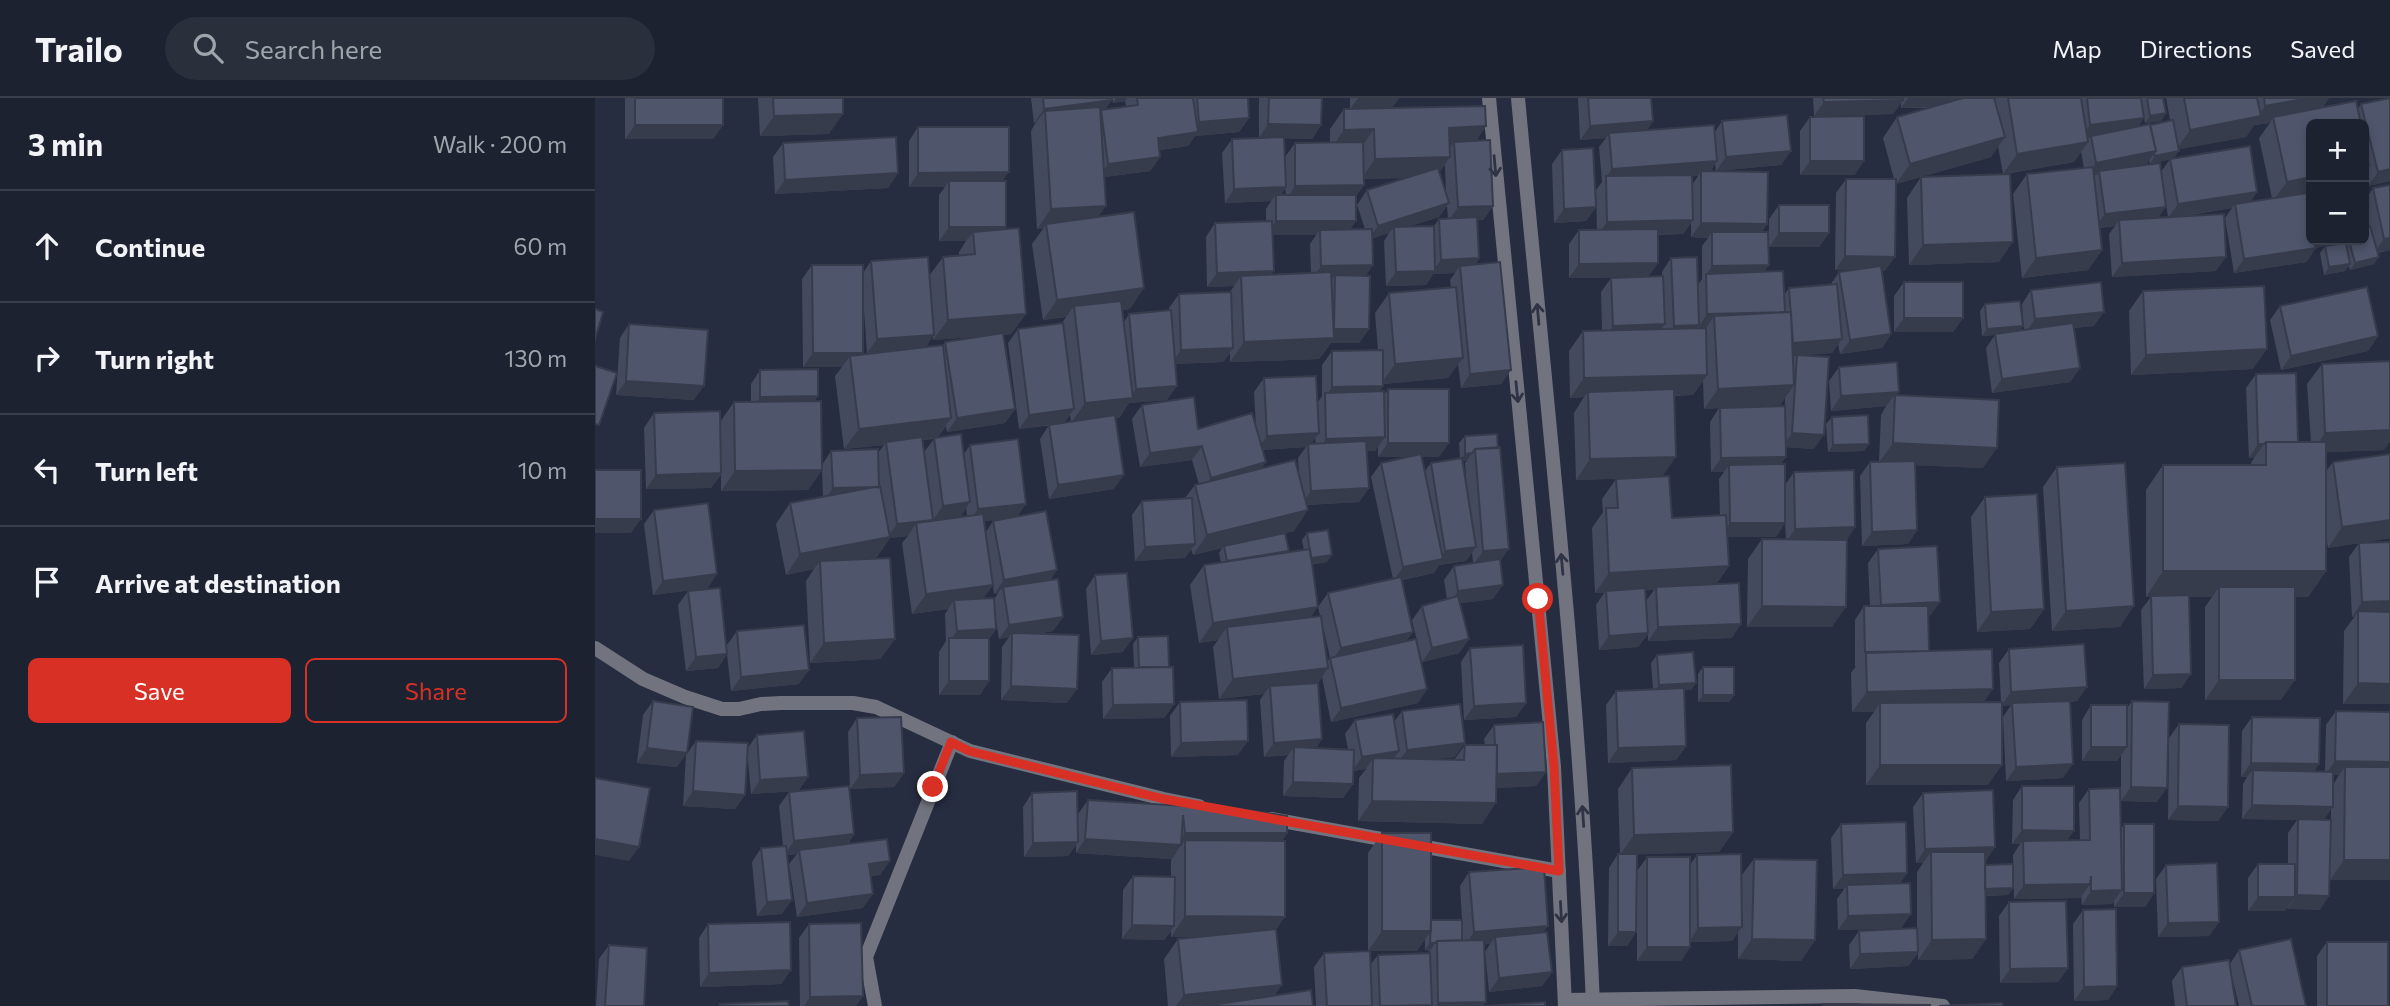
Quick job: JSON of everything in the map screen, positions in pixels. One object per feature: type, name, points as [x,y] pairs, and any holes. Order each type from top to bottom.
[{"type":"street","points":[[1489,98],[1554,767],[1565,1003],[1855,996],[1943,1006]]},
{"type":"street","points":[[1518,98],[1569,642],[1587,877],[1593,1003]]},
{"type":"street","points":[[595,648],[643,679],[722,709],[781,703],[853,703],[876,707],[969,751],[1164,799],[1217,809]]},
{"type":"street","points":[[875,1006],[866,957],[951,742]]},
{"type":"street","points":[[1257,816],[1559,871]]},
{"type":"building","points":[[635,98],[723,98],[723,125],[635,125]]},
{"type":"building","points":[[773,98],[843,98],[843,114],[774,116]]},
{"type":"building","points":[[1043,98],[1112,98],[1112,100],[1044,109]]},
{"type":"building","points":[[1137,98],[1193,98],[1198,132],[1158,138],[1160,157],[1108,164],[1101,110],[1138,105]]},
{"type":"building","points":[[1197,98],[1248,98],[1249,118],[1199,122]]},
{"type":"building","points":[[1269,98],[1322,98],[1321,125],[1268,124]]},
{"type":"building","points":[[1588,98],[1651,98],[1653,121],[1590,126]]},
{"type":"building","points":[[1823,98],[1903,98],[1903,100],[1824,102]]},
{"type":"building","points":[[1963,98],[1994,98],[2005,137],[1910,164],[1897,117]]},
{"type":"building","points":[[2008,98],[2081,98],[2088,142],[2017,154]]},
{"type":"building","points":[[2087,98],[2141,98],[2144,118],[2090,125]]},
{"type":"building","points":[[2147,98],[2163,98],[2166,113],[2150,116]]},
{"type":"building","points":[[2184,98],[2257,98],[2261,116],[2190,130]]},
{"type":"building","points":[[2264,98],[2309,98],[2265,106]]},
{"type":"building","points":[[2390,98],[2390,169],[2378,172],[2369,136],[2369,119],[2365,119],[2361,104]]},
{"type":"building","points":[[2356,101],[2360,119],[2306,119],[2306,178],[2287,182],[2273,117]]},
{"type":"building","points":[[1485,106],[1486,126],[1449,128],[1450,157],[1375,159],[1374,129],[1344,130],[1344,109]]},
{"type":"building","points":[[1100,107],[1106,206],[1051,209],[1045,111]]},
{"type":"building","points":[[1787,115],[1791,151],[1726,157],[1722,121]]},
{"type":"building","points":[[1864,116],[1864,161],[1810,161],[1810,117]]},
{"type":"building","points":[[2173,120],[2179,151],[2155,156],[2150,125]]},
{"type":"building","points":[[2150,124],[2156,151],[2096,163],[2091,136]]},
{"type":"building","points":[[1714,125],[1717,161],[1612,169],[1609,133]]},
{"type":"building","points":[[918,127],[1009,127],[1009,172],[918,173]]},
{"type":"building","points":[[896,137],[898,173],[785,180],[783,143]]},
{"type":"building","points":[[1284,137],[1286,187],[1234,189],[1232,139]]},
{"type":"building","points":[[1490,140],[1493,206],[1458,207],[1454,142]]},
{"type":"building","points":[[1363,142],[1364,185],[1295,186],[1295,143]]},
{"type":"building","points":[[2250,146],[2257,192],[2178,204],[2170,159]]},
{"type":"building","points":[[1593,148],[1596,207],[1564,209],[1562,150]]},
{"type":"building","points":[[2160,163],[2166,207],[2105,214],[2099,171]]},
{"type":"building","points":[[2093,167],[2102,250],[2036,258],[2027,174]]},
{"type":"building","points":[[1438,168],[1449,203],[1378,226],[1367,190]]},
{"type":"building","points":[[1701,171],[1768,172],[1767,224],[1701,223]]},
{"type":"building","points":[[2010,174],[2013,242],[1923,245],[1921,177]]},
{"type":"building","points":[[1692,175],[1693,220],[1607,222],[1606,176]]},
{"type":"building","points":[[1846,179],[1896,179],[1895,257],[1845,256]]},
{"type":"building","points":[[949,181],[1006,181],[1006,227],[949,227]]},
{"type":"building","points":[[2390,185],[2390,238],[2384,239],[2373,188]]},
{"type":"building","points":[[2306,193],[2306,245],[2315,245],[2316,248],[2244,259],[2235,204]]},
{"type":"building","points":[[1276,195],[1356,195],[1356,221],[1276,221]]},
{"type":"building","points":[[1779,205],[1829,205],[1829,233],[1779,233]]},
{"type":"building","points":[[1134,212],[1144,288],[1057,300],[1046,224]]},
{"type":"building","points":[[2224,214],[2226,257],[2122,263],[2119,220]]},
{"type":"building","points":[[1477,217],[1479,258],[1441,260],[1439,219]]},
{"type":"building","points":[[1272,221],[1274,271],[1217,273],[1215,223]]},
{"type":"building","points":[[1434,226],[1435,271],[1396,272],[1394,227]]},
{"type":"building","points":[[2369,226],[2379,257],[2355,263],[2350,245],[2369,245]]},
{"type":"building","points":[[1019,228],[1026,314],[948,320],[943,257],[975,254],[973,232]]},
{"type":"building","points":[[1372,229],[1373,265],[1321,266],[1320,230]]},
{"type":"building","points":[[1658,229],[1658,263],[1579,264],[1579,230]]},
{"type":"building","points":[[1712,232],[1768,232],[1769,265],[1712,266]]},
{"type":"building","points":[[2346,245],[2350,264],[2329,267],[2325,246]]},
{"type":"building","points":[[928,257],[934,335],[877,339],[871,261]]},
{"type":"building","points":[[1697,257],[1699,325],[1674,326],[1671,258]]},
{"type":"building","points":[[1500,262],[1511,370],[1470,374],[1460,266]]},
{"type":"building","points":[[812,265],[863,265],[863,353],[813,353]]},
{"type":"building","points":[[1881,266],[1891,334],[1850,340],[1839,272]]},
{"type":"building","points":[[1783,271],[1785,312],[1707,314],[1706,274]]},
{"type":"building","points":[[1331,272],[1334,338],[1244,342],[1241,276]]},
{"type":"building","points":[[1335,275],[1370,276],[1369,329],[1334,329]]},
{"type":"building","points":[[1663,276],[1665,324],[1613,326],[1611,278]]},
{"type":"building","points":[[1904,282],[1963,282],[1963,318],[1904,318]]},
{"type":"building","points":[[2101,282],[2104,312],[2035,319],[2031,290]]},
{"type":"building","points":[[1837,284],[1842,339],[1793,343],[1789,288]]},
{"type":"building","points":[[2264,286],[2267,349],[2146,355],[2143,291]]},
{"type":"building","points":[[1456,287],[1463,358],[1395,364],[1389,293]]},
{"type":"building","points":[[2367,287],[2378,336],[2291,356],[2280,306]]},
{"type":"building","points":[[1231,292],[1233,348],[1181,350],[1179,294]]},
{"type":"building","points":[[1121,301],[1133,398],[1085,403],[1074,306]]},
{"type":"building","points":[[2020,301],[2023,326],[1987,329],[1985,304]]},
{"type":"building","points":[[595,309],[603,312],[595,340]]},
{"type":"building","points":[[1171,310],[1177,386],[1136,389],[1129,314]]},
{"type":"building","points":[[1791,312],[1794,385],[1718,389],[1714,316]]},
{"type":"building","points":[[1063,323],[1074,409],[1029,415],[1018,329]]},
{"type":"building","points":[[2073,323],[2080,368],[2002,379],[1995,334]]},
{"type":"building","points":[[629,324],[708,330],[704,386],[626,381]]},
{"type":"building","points":[[1706,328],[1707,375],[1584,378],[1583,331]]},
{"type":"building","points":[[1003,333],[1015,409],[957,418],[945,342]]},
{"type":"building","points":[[943,345],[951,418],[859,429],[850,356]]},
{"type":"building","points":[[1383,350],[1383,386],[1332,387],[1332,351]]},
{"type":"building","points":[[1797,355],[1829,357],[1824,435],[1792,433]]},
{"type":"building","points":[[2390,361],[2390,430],[2325,433],[2322,364]]},
{"type":"building","points":[[1897,362],[1899,392],[1841,396],[1839,367]]},
{"type":"building","points":[[595,366],[617,373],[599,425],[595,424]]},
{"type":"building","points":[[818,369],[818,396],[760,397],[760,370]]},
{"type":"building","points":[[2296,373],[2298,442],[2258,444],[2256,374]]},
{"type":"building","points":[[1316,376],[1319,433],[1267,436],[1264,378]]},
{"type":"building","points":[[1388,389],[1449,389],[1449,443],[1388,443]]},
{"type":"building","points":[[1674,389],[1676,457],[1590,459],[1588,392]]},
{"type":"building","points":[[1384,391],[1385,437],[1326,439],[1325,393]]},
{"type":"building","points":[[1895,395],[1999,400],[1997,448],[1893,443]]},
{"type":"building","points":[[1194,397],[1198,429],[1252,413],[1266,462],[1211,478],[1202,446],[1150,453],[1142,405]]},
{"type":"building","points":[[821,401],[822,470],[735,471],[734,402]]},
{"type":"building","points":[[1785,406],[1786,457],[1721,458],[1720,408]]},
{"type":"building","points":[[720,411],[721,473],[656,475],[654,413]]},
{"type":"building","points":[[1115,415],[1124,475],[1058,485],[1049,425]]},
{"type":"building","points":[[1868,415],[1869,444],[1833,445],[1832,417]]},
{"type":"building","points":[[961,434],[970,502],[943,506],[934,438]]},
{"type":"building","points":[[1497,434],[1498,448],[1475,449],[1472,453],[1465,454],[1465,436]]},
{"type":"building","points":[[922,437],[933,520],[897,524],[886,442]]},
{"type":"building","points":[[1018,439],[1026,504],[978,509],[970,445]]},
{"type":"building","points":[[1366,441],[1369,488],[1311,491],[1308,444]]},
{"type":"building","points":[[2266,442],[2326,442],[2326,571],[2163,571],[2163,465],[2266,465]]},
{"type":"building","points":[[1500,447],[1509,549],[1483,551],[1475,449]]},
{"type":"building","points":[[878,449],[879,487],[833,488],[831,451]]},
{"type":"building","points":[[1421,454],[1443,559],[1403,567],[1381,463]]},
{"type":"building","points":[[2390,454],[2390,520],[2342,527],[2333,462]]},
{"type":"building","points":[[1462,458],[1476,547],[1445,551],[1431,463]]},
{"type":"building","points":[[1295,460],[1308,510],[1207,535],[1195,485]]},
{"type":"building","points":[[1915,461],[1917,530],[1872,532],[1870,462]]},
{"type":"building","points":[[2125,463],[2134,606],[2066,611],[2057,467]]},
{"type":"building","points":[[1785,464],[1785,523],[1730,523],[1729,465]]},
{"type":"building","points":[[595,470],[641,470],[641,519],[595,519]]},
{"type":"building","points":[[1854,470],[1855,527],[1795,529],[1794,472]]},
{"type":"building","points":[[1669,476],[1672,518],[1726,515],[1729,566],[1609,573],[1606,508],[1618,508],[1616,479]]},
{"type":"building","points":[[880,486],[890,537],[800,554],[790,503]]},
{"type":"building","points":[[2037,494],[2044,609],[1991,612],[1985,497]]},
{"type":"building","points":[[1192,498],[1195,544],[1145,547],[1142,501]]},
{"type":"building","points":[[708,503],[717,574],[663,581],[654,510]]},
{"type":"building","points":[[1046,511],[1057,570],[1004,580],[993,521]]},
{"type":"building","points":[[983,514],[993,585],[926,594],[916,523]]},
{"type":"building","points":[[1328,530],[1332,555],[1311,558],[1307,533]]},
{"type":"building","points":[[1285,533],[1289,551],[1227,561],[1224,546]]},
{"type":"building","points":[[1762,539],[1847,540],[1846,607],[1762,606]]},
{"type":"building","points":[[2390,542],[2390,601],[2362,602],[2359,543]]},
{"type":"building","points":[[1937,546],[1940,602],[1881,605],[1878,549]]},
{"type":"building","points":[[1310,549],[1318,607],[1213,623],[1204,565]]},
{"type":"building","points":[[890,558],[895,639],[824,643],[820,561]]},
{"type":"building","points":[[1500,559],[1503,585],[1458,591],[1454,566]]},
{"type":"building","points":[[1127,573],[1133,638],[1101,641],[1095,575]]},
{"type":"building","points":[[1401,577],[1413,632],[1341,648],[1328,593]]},
{"type":"building","points":[[1058,579],[1063,617],[1009,625],[1003,587]]},
{"type":"building","points":[[1739,583],[1741,624],[1658,627],[1656,587]]},
{"type":"building","points":[[2219,587],[2295,587],[2295,680],[2219,680]]},
{"type":"building","points":[[720,588],[727,654],[696,657],[688,591]]},
{"type":"building","points":[[1645,588],[1648,633],[1609,636],[1606,591]]},
{"type":"building","points":[[2189,595],[2191,674],[2153,675],[2151,596]]},
{"type":"building","points":[[1458,596],[1469,639],[1432,648],[1422,606]]},
{"type":"building","points":[[994,598],[996,629],[957,631],[954,600]]},
{"type":"building","points":[[1864,606],[1928,606],[1929,651],[1865,652]]},
{"type":"building","points":[[2358,611],[2390,612],[2390,684],[2358,683]]},
{"type":"building","points":[[1321,616],[1328,668],[1233,679],[1227,627]]},
{"type":"building","points":[[804,625],[809,670],[741,677],[737,631]]},
{"type":"building","points":[[1012,633],[1079,635],[1077,689],[1011,686]]},
{"type":"building","points":[[1168,636],[1169,667],[1139,667],[1138,637]]},
{"type":"building","points":[[949,638],[989,638],[989,681],[949,681]]},
{"type":"building","points":[[1416,639],[1427,689],[1341,708],[1330,658]]},
{"type":"building","points":[[2084,644],[2087,687],[2011,692],[2009,649]]},
{"type":"building","points":[[1523,645],[1526,703],[1474,706],[1470,648]]},
{"type":"building","points":[[1992,649],[1993,689],[1867,692],[1866,653]]},
{"type":"building","points":[[1693,652],[1696,683],[1659,685],[1657,655]]},
{"type":"building","points":[[1173,667],[1174,704],[1113,705],[1112,668]]},
{"type":"building","points":[[1703,667],[1734,667],[1734,695],[1703,695]]},
{"type":"building","points":[[1318,683],[1322,739],[1274,743],[1270,686]]},
{"type":"building","points":[[1684,688],[1686,746],[1618,748],[1616,691]]},
{"type":"building","points":[[1247,700],[1248,741],[1181,743],[1180,702]]},
{"type":"building","points":[[653,701],[693,707],[687,753],[647,748]]},
{"type":"building","points":[[2070,701],[2073,764],[2016,767],[2012,703]]},
{"type":"building","points":[[2132,701],[2169,702],[2167,788],[2131,787]]},
{"type":"building","points":[[2002,702],[2002,765],[1880,765],[1880,703]]},
{"type":"building","points":[[1460,704],[1465,743],[1407,750],[1402,711]]},
{"type":"building","points":[[2091,705],[2127,705],[2127,747],[2091,747]]},
{"type":"building","points":[[2336,711],[2390,712],[2390,762],[2335,761]]},
{"type":"building","points":[[1393,714],[1399,751],[1362,757],[1355,720]]},
{"type":"building","points":[[901,717],[904,773],[860,775],[857,718]]},
{"type":"building","points":[[2252,717],[2320,718],[2319,764],[2251,763]]},
{"type":"building","points":[[1543,722],[1546,772],[1497,774],[1494,725]]},
{"type":"building","points":[[2179,724],[2229,725],[2228,807],[2178,806]]},
{"type":"building","points":[[804,731],[808,777],[760,780],[757,735]]},
{"type":"building","points":[[696,741],[748,743],[745,795],[693,791]]},
{"type":"building","points":[[1465,745],[1497,745],[1496,803],[1372,801],[1373,758],[1464,760]]},
{"type":"building","points":[[1294,747],[1354,750],[1353,784],[1293,782]]},
{"type":"building","points":[[1731,765],[1733,832],[1634,835],[1632,768]]},
{"type":"building","points":[[2345,767],[2390,767],[2390,860],[2344,860]]},
{"type":"building","points":[[2253,770],[2333,772],[2333,807],[2252,805]]},
{"type":"building","points":[[595,778],[650,788],[639,847],[595,839]]},
{"type":"building","points":[[849,786],[854,834],[794,841],[789,792]]},
{"type":"building","points":[[2022,786],[2074,786],[2074,831],[2022,830]]},
{"type":"building","points":[[2120,788],[2122,890],[2091,891],[2091,876],[2090,884],[2024,885],[2023,841],[2090,840],[2089,789]]},
{"type":"building","points":[[1993,790],[1995,847],[1925,849],[1923,793]]},
{"type":"building","points":[[1077,791],[1078,842],[1033,843],[1032,793]]},
{"type":"building","points":[[1088,800],[1184,806],[1184,801],[1287,816],[1287,833],[1185,833],[1183,815],[1181,845],[1085,839]]},
{"type":"building","points":[[2298,819],[2331,820],[2329,896],[2297,895]]},
{"type":"building","points":[[1906,822],[1907,873],[1843,875],[1841,824]]},
{"type":"building","points":[[2124,824],[2154,824],[2154,893],[2124,893]]},
{"type":"building","points":[[1382,833],[1431,833],[1431,931],[1382,931]]},
{"type":"building","points":[[887,839],[890,861],[869,864],[873,894],[807,903],[799,850]]},
{"type":"building","points":[[1185,840],[1285,841],[1285,917],[1185,916]]},
{"type":"building","points":[[786,846],[792,900],[767,902],[761,848]]},
{"type":"building","points":[[1931,852],[1985,852],[1986,939],[1932,940]]},
{"type":"building","points":[[1618,854],[1637,854],[1636,932],[1618,932]]},
{"type":"building","points":[[1741,854],[1742,927],[1698,928],[1697,855]]},
{"type":"building","points":[[1647,857],[1690,857],[1690,947],[1647,947]]},
{"type":"building","points":[[1754,859],[1817,860],[1815,940],[1752,939]]},
{"type":"building","points":[[2217,863],[2219,922],[2168,923],[2166,865]]},
{"type":"building","points":[[2013,864],[2013,888],[1985,889],[1985,865]]},
{"type":"building","points":[[2258,864],[2295,864],[2295,897],[2258,897]]},
{"type":"building","points":[[1544,867],[1548,926],[1474,932],[1469,872]]},
{"type":"building","points":[[1133,876],[1175,877],[1174,926],[1132,925]]},
{"type":"building","points":[[1910,883],[1911,914],[1848,916],[1847,885]]},
{"type":"building","points":[[2066,901],[2068,968],[2010,969],[2009,902]]},
{"type":"building","points":[[2116,909],[2117,986],[2084,987],[2083,910]]},
{"type":"building","points":[[1431,920],[1462,920],[1462,940],[1430,943]]},
{"type":"building","points":[[790,922],[791,970],[709,973],[708,924]]},
{"type":"building","points":[[861,923],[863,996],[810,997],[809,924]]},
{"type":"building","points":[[1917,928],[1918,952],[1860,954],[1859,931]]},
{"type":"building","points":[[1276,929],[1282,985],[1184,995],[1178,939]]},
{"type":"building","points":[[1547,932],[1552,972],[1499,978],[1495,937]]},
{"type":"building","points":[[2291,939],[2306,1006],[2252,1006],[2239,950]]},
{"type":"building","points":[[1484,940],[1486,1002],[1438,1003],[1437,941]]},
{"type":"building","points":[[2327,942],[2388,942],[2388,1006],[2327,1006]]},
{"type":"building","points":[[609,945],[647,948],[644,1006],[605,1006]]},
{"type":"building","points":[[1370,951],[1372,1006],[1327,1006],[1324,953]]},
{"type":"building","points":[[1430,953],[1432,1005],[1380,1006],[1378,955]]},
{"type":"building","points":[[2229,960],[2236,1006],[2187,1006],[2182,967]]},
{"type":"building","points":[[1311,990],[1313,1006],[1205,1006]]},
{"type":"building","points":[[788,1001],[789,1006],[720,1006],[720,1004]]},
{"type":"building","points":[[1545,1002],[1545,1006],[1484,1006]]},
{"type":"building","points":[[2002,1003],[2003,1006],[1939,1006]]},
{"type":"building","points":[[1930,1005],[1930,1006],[1823,1006]]},
{"type":"route","points":[[933,787],[951,742],[969,751],[1164,799],[1559,871],[1554,767],[1538,599]]}]
